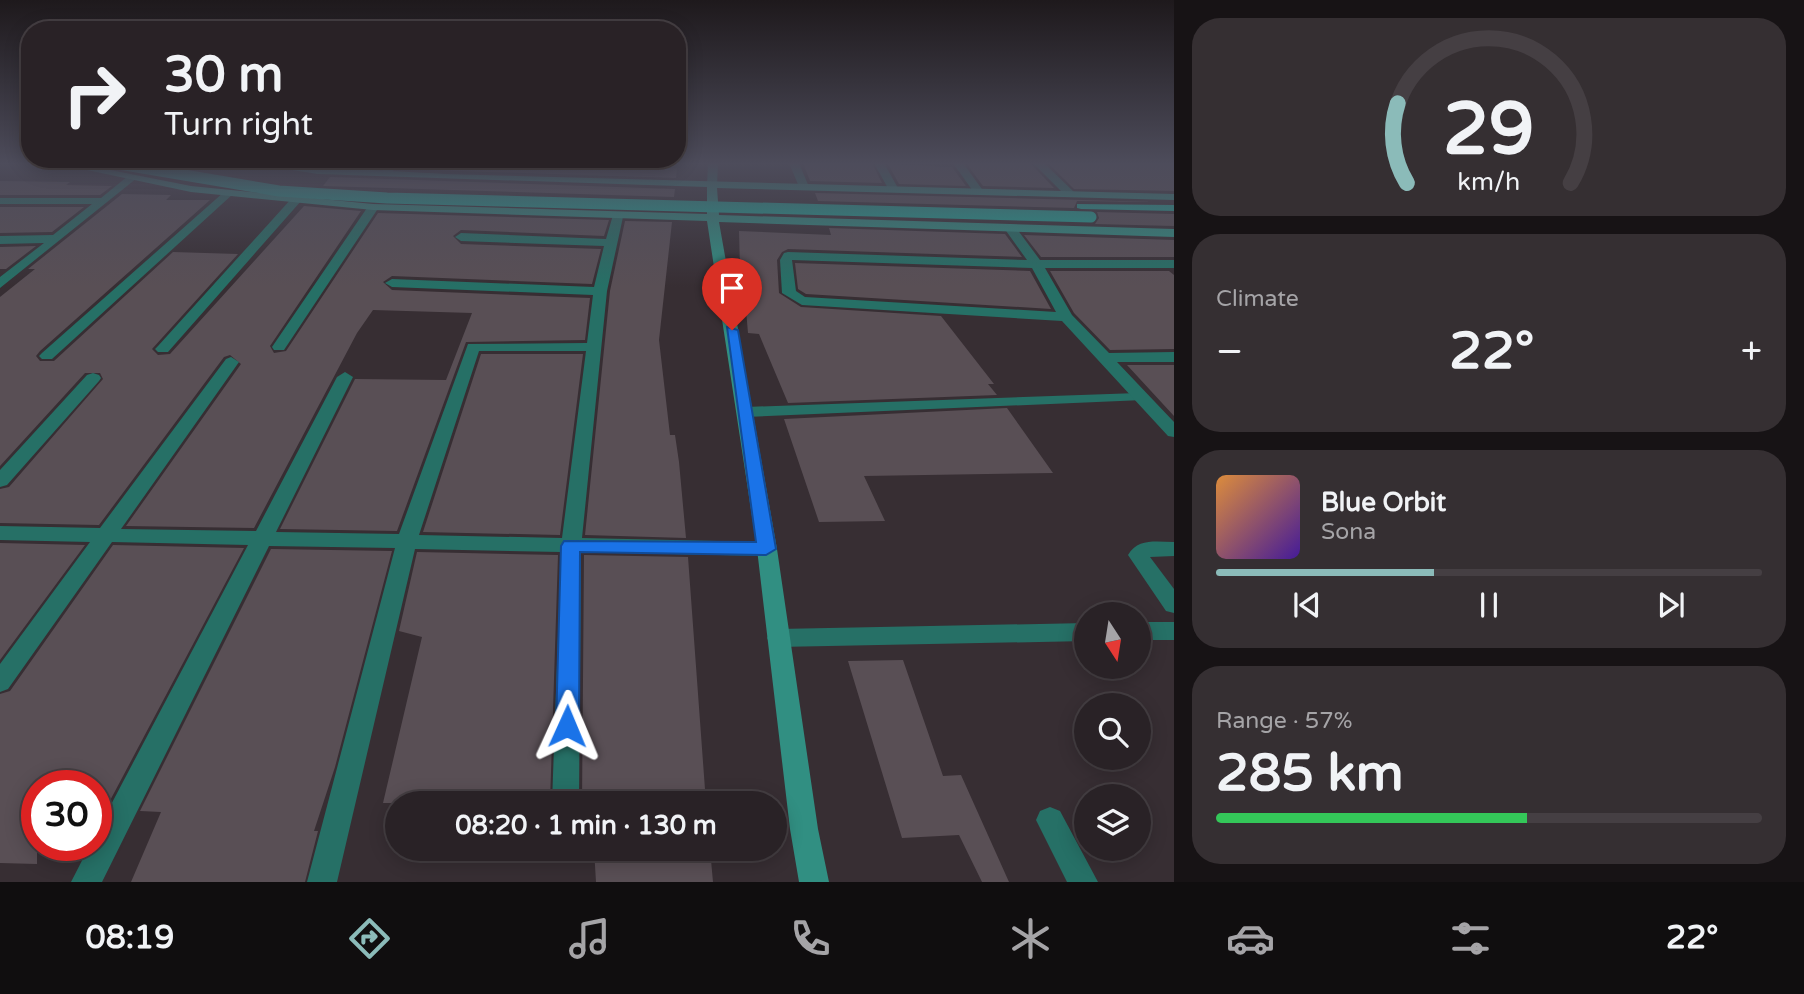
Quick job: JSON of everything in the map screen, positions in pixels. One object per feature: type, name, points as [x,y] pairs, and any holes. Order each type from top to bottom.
[{"type":"main road","points":[[336,204],[617,217],[1174,233]]},
{"type":"main road","points":[[604,204],[1174,220]]},
{"type":"main road","points":[[713,204],[746,412],[804,829],[814,882]]},
{"type":"main road","points":[[1011,204],[1174,208]]},
{"type":"street","points":[[0,284],[98,204]]},
{"type":"street","points":[[47,356],[217,204]]},
{"type":"street","points":[[163,349],[292,204]]},
{"type":"street","points":[[279,347],[373,207]]},
{"type":"street","points":[[566,791],[571,546],[600,291],[617,217]]},
{"type":"street","points":[[1010,229],[1036,264],[1066,317],[1138,397],[1174,432]]},
{"type":"street","points":[[461,237],[610,243]]},
{"type":"street","points":[[0,240],[57,239]]},
{"type":"street","points":[[1066,317],[803,301],[789,293],[786,260],[788,256],[797,256],[1036,264],[1174,264]]},
{"type":"street","points":[[392,284],[600,291]]},
{"type":"street","points":[[322,882],[406,543],[473,346],[593,347]]},
{"type":"street","points":[[1102,358],[1174,357]]},
{"type":"street","points":[[0,682],[231,362]]},
{"type":"street","points":[[86,882],[345,377]]},
{"type":"street","points":[[0,481],[93,378]]},
{"type":"street","points":[[0,533],[766,549]]},
{"type":"street","points":[[1174,549],[1142,550],[1138,555],[1174,605]]},
{"type":"street","points":[[1152,631],[1174,631]]},
{"type":"street","points":[[778,638],[1074,632]]},
{"type":"street","points":[[1050,820],[1083,882]]},
{"type":"lane","points":[[746,412],[1138,397]]},
{"type":"building","points":[[109,204],[205,204],[36,356],[40,361],[54,361],[173,252],[238,254],[152,349],[158,355],[170,354],[304,206],[361,211],[270,346],[274,353],[286,351],[378,213],[609,220],[604,236],[461,230],[453,236],[461,244],[601,249],[592,284],[392,276],[383,282],[392,290],[590,298],[585,340],[466,342],[397,531],[280,529],[355,379],[446,380],[472,313],[373,310],[357,333],[254,528],[126,526],[241,364],[230,355],[224,357],[99,525],[0,523],[0,489],[9,487],[103,379],[100,373],[85,373],[0,466],[0,297],[35,269],[28,269]]},
{"type":"building","points":[[934,204],[1076,204],[1074,208]]},
{"type":"building","points":[[0,207],[84,207],[52,232],[0,233]]},
{"type":"building","points":[[1097,212],[1174,214],[1174,226],[1095,224],[1099,218]]},
{"type":"building","points":[[625,221],[672,222],[659,340],[670,435],[675,435],[679,462],[686,538],[585,535],[610,291]]},
{"type":"building","points":[[829,228],[1005,234],[1022,257],[788,249],[782,252],[777,260],[779,293],[801,307],[941,316],[994,384],[988,384],[997,395],[788,403],[759,334],[748,333],[746,310],[741,309],[739,231],[831,235]]},
{"type":"building","points":[[1024,235],[1174,240],[1174,257],[1041,257]]},
{"type":"building","points":[[36,246],[6,269],[0,269],[0,247]]},
{"type":"building","points":[[795,263],[1030,271],[1051,309],[806,294],[798,289]]},
{"type":"building","points":[[1050,271],[1169,271],[1174,275],[1174,349],[1110,350],[1074,313]]},
{"type":"building","points":[[481,354],[583,354],[560,535],[423,532]]},
{"type":"building","points":[[1127,365],[1174,365],[1174,416]]},
{"type":"building","points":[[1007,408],[1053,473],[864,476],[885,521],[819,522],[784,419]]},
{"type":"building","points":[[0,543],[85,545],[0,660]]},
{"type":"building","points":[[113,545],[244,548],[112,797],[112,770],[21,770],[21,861],[37,861],[37,864],[0,863],[0,694],[10,691]]},
{"type":"building","points":[[271,549],[392,551],[335,767],[314,831],[318,831],[305,882],[131,882],[161,812],[140,811]]},
{"type":"building","points":[[417,552],[558,555],[550,791],[386,791],[422,637],[399,631]]},
{"type":"building","points":[[584,555],[688,557],[705,791],[582,791]]},
{"type":"building","points":[[903,660],[943,776],[961,775],[1009,882],[982,882],[959,835],[902,838],[848,661]]},
{"type":"building","points":[[595,861],[711,861],[713,882],[596,882]]},
{"type":"route","points":[[567,726],[571,546],[766,549],[732,330]]}]
